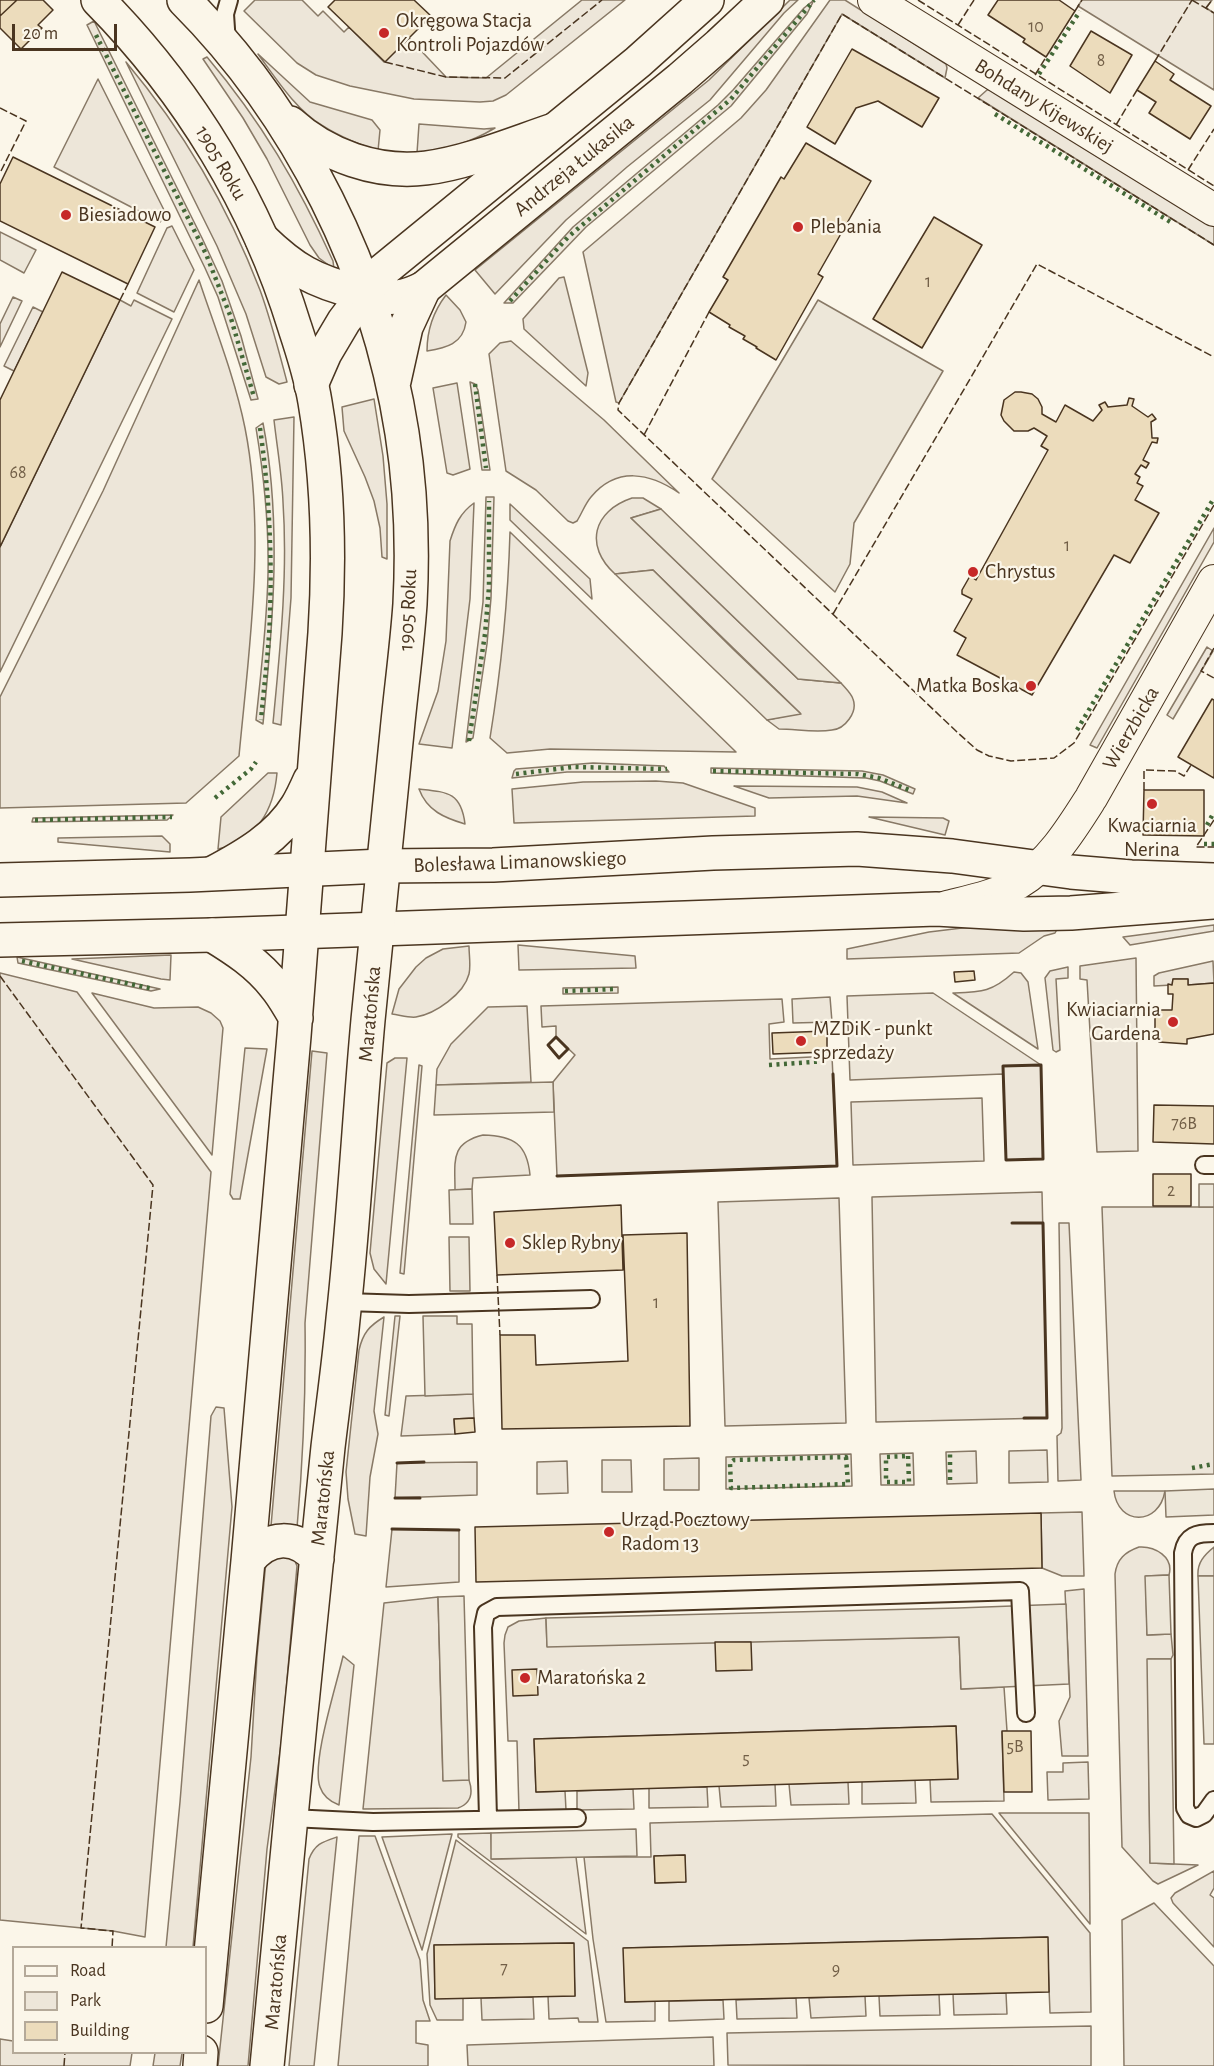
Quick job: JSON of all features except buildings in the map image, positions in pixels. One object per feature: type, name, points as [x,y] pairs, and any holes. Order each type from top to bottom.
[{"type":"main road","name":"1905 Roku","points":[[98,0],[153,60],[180,96],[223,162],[262,239],[290,310],[315,401],[323,463],[329,572],[306,869]]},
{"type":"main road","name":"1905 Roku","points":[[184,0],[251,76],[273,108],[333,210],[381,339],[393,386],[409,482],[410,604],[382,866],[378,930]]},
{"type":"main road","name":"Andrzeja Łukasika","points":[[365,294],[381,272],[638,62],[707,0]]},
{"type":"main road","name":"Andrzeja Łukasika","points":[[262,239],[281,258],[303,273],[330,285],[384,298],[398,297],[424,288],[680,80],[767,0]]},
{"type":"main road","points":[[273,108],[300,133],[323,148],[365,163],[403,169],[428,168],[449,163],[554,130]]},
{"type":"main road","points":[[393,386],[406,327],[424,288]]},
{"type":"main road","points":[[311,385],[344,321],[365,294]]},
{"type":"main road","points":[[213,873],[242,858],[284,824],[298,805],[314,770]]},
{"type":"main road","name":"Bolesława Limanowskiego","points":[[0,880],[382,866],[493,865],[713,853],[857,849],[952,856],[1131,877],[1214,880]]},
{"type":"main road","points":[[207,1995],[296,1018],[306,869]]},
{"type":"main road","points":[[0,940],[212,936],[936,909],[1036,914],[1214,902]]},
{"type":"main road","name":"Maratońska","points":[[267,2066],[345,1302],[378,930]]},
{"type":"main road","points":[[212,936],[261,970],[276,987],[296,1018]]},
{"type":"main road","points":[[248,1561],[262,1546],[282,1541],[302,1545],[317,1559]]},
{"type":"street","name":"Bohdany Kijewskiej","points":[[874,0],[1214,210]]},
{"type":"street","name":"Wierzbicka","points":[[1038,867],[1076,821],[1091,798],[1214,581]]},
{"type":"street","points":[[936,909],[977,900],[1007,889],[1028,877],[1038,867]]},
{"type":"lane","points":[[227,48],[225,14],[229,0]]},
{"type":"lane","points":[[345,1302],[409,1304],[591,1299]]},
{"type":"lane","points":[[1214,1533],[1194,1534],[1188,1538],[1183,1553],[1183,1577],[1185,1808],[1189,1815],[1196,1818],[1204,1814],[1214,1800]]},
{"type":"lane","points":[[488,1818],[483,1627],[486,1613],[497,1607],[1020,1591],[1026,1713]]},
{"type":"lane","points":[[291,1818],[373,1822],[577,1818]]},
{"type":"green space","points":[[255,0],[302,0],[318,16],[323,11],[344,32],[349,27],[384,62],[409,38],[446,77],[486,78],[582,0],[625,0],[506,95],[493,101],[480,102],[414,99],[350,86],[316,75],[297,63],[244,11]]},
{"type":"green space","points":[[790,0],[798,0],[784,13],[710,100],[566,220],[495,294],[475,270],[709,80]]},
{"type":"green space","points":[[814,0],[807,14],[731,106],[586,227],[513,303],[504,303],[573,227],[718,105],[804,8]]},
{"type":"green space","points":[[830,0],[845,0],[946,64],[945,78],[842,14],[619,403],[616,402],[583,252],[741,118],[766,90]]},
{"type":"green space","points":[[1082,0],[1212,0],[1206,8],[1214,13],[1214,90],[1078,6]]},
{"type":"green space","points":[[94,21],[222,281],[241,336],[258,399],[251,400],[218,297],[87,25]]},
{"type":"green space","points":[[258,54],[310,102],[372,120],[380,130],[378,151],[329,130],[304,112]]},
{"type":"green space","points":[[207,57],[245,105],[292,179],[320,233],[333,261],[334,269],[319,258],[310,245],[267,159],[243,118],[203,59]]},
{"type":"green space","points":[[126,62],[185,142],[219,199],[264,301],[287,382],[279,384],[266,377],[246,314],[217,246]]},
{"type":"green space","points":[[98,79],[166,214],[160,222],[54,167]]},
{"type":"green space","points":[[991,89],[1214,226],[1214,245],[978,98]]},
{"type":"green space","points":[[419,124],[495,128],[457,145],[417,153]]},
{"type":"green space","points":[[172,226],[194,270],[174,312],[137,293],[167,228]]},
{"type":"green space","points":[[564,277],[588,373],[586,386],[524,329],[523,319],[559,278]]},
{"type":"green space","points":[[199,280],[236,391],[251,468],[255,550],[254,592],[239,756],[186,803],[0,808],[0,697],[103,491]]},
{"type":"green space","points":[[446,295],[460,310],[466,322],[464,329],[452,344],[427,351],[432,322]]},
{"type":"green space","points":[[13,297],[22,301],[0,347],[0,324]]},
{"type":"green space","points":[[120,300],[131,306],[134,300],[172,319],[0,672],[0,547]]},
{"type":"green space","points":[[33,307],[43,312],[14,371],[4,366]]},
{"type":"green space","points":[[511,341],[604,420],[679,493],[645,477],[623,477],[612,480],[601,487],[589,500],[577,521],[573,523],[568,521],[536,490],[506,471],[489,354],[500,343]]},
{"type":"green space","points":[[470,382],[475,384],[478,390],[490,470],[482,470]]},
{"type":"green space","points":[[457,383],[470,469],[453,475],[447,473],[433,388]]},
{"type":"green space","points":[[374,399],[383,456],[387,504],[387,559],[382,557],[380,528],[374,501],[344,431],[342,407]]},
{"type":"green space","points":[[294,417],[291,598],[281,725],[273,723],[285,557],[281,471],[274,420]]},
{"type":"green space","points":[[263,423],[272,498],[274,574],[263,724],[256,720],[264,647],[268,537],[264,482],[256,428]]},
{"type":"green space","points":[[486,497],[494,497],[491,598],[487,644],[473,738],[466,742],[483,602]]},
{"type":"green space","points":[[632,498],[643,498],[661,509],[631,518],[798,679],[841,683],[851,695],[854,704],[852,714],[846,723],[837,729],[826,731],[779,729],[767,720],[800,713],[653,570],[615,574],[599,552],[596,541],[597,530],[601,520],[609,511]]},
{"type":"green space","points":[[474,503],[470,599],[452,748],[419,744],[438,691],[446,641],[450,541],[459,520]]},
{"type":"green space","points":[[510,504],[590,579],[592,599],[510,520]]},
{"type":"green space","points":[[1214,528],[1214,542],[1097,748],[1090,745]]},
{"type":"green space","points":[[510,532],[736,752],[550,749],[507,753],[490,738],[508,584]]},
{"type":"green space","points":[[1207,647],[1213,651],[1173,719],[1167,715]]},
{"type":"green space","points":[[593,763],[664,766],[669,772],[567,772],[512,778],[516,769]]},
{"type":"green space","points":[[711,768],[862,771],[883,775],[915,789],[913,794],[866,778],[711,773]]},
{"type":"green space","points":[[268,773],[277,773],[272,799],[261,822],[243,839],[218,849],[221,817]]},
{"type":"green space","points":[[583,782],[683,783],[755,808],[755,816],[514,823],[512,789]]},
{"type":"green space","points":[[734,786],[857,787],[882,792],[907,803],[857,796],[769,798]]},
{"type":"green space","points":[[419,789],[437,791],[451,796],[460,805],[465,824],[438,813],[422,797]]},
{"type":"green space","points":[[173,815],[167,820],[32,822],[33,818]]},
{"type":"green space","points":[[869,817],[943,818],[949,821],[945,835]]},
{"type":"green space","points":[[162,836],[170,844],[170,852],[58,842],[58,838]]},
{"type":"green space","points":[[1060,924],[1055,933],[1044,936],[1019,953],[847,959],[847,949],[929,932],[962,928]]},
{"type":"green space","points":[[1214,925],[1214,931],[1130,945],[1123,937]]},
{"type":"green space","points":[[518,945],[635,956],[636,968],[519,970]]},
{"type":"green space","points":[[469,946],[469,974],[455,996],[424,1015],[413,1017],[392,1014],[399,989],[426,958],[443,949]]},
{"type":"green space","points":[[171,955],[170,980],[72,959]]},
{"type":"green space","points":[[17,957],[160,989],[151,991],[18,963]]},
{"type":"green space","points":[[1136,958],[1138,1151],[1097,1152],[1087,980],[1080,979],[1080,966]]},
{"type":"green space","points":[[1213,961],[1214,983],[1188,985],[1188,979],[1173,979],[1172,985],[1154,986],[1154,976],[1159,973]]},
{"type":"green space","points":[[1068,967],[1068,978],[1056,979],[1060,1050],[1056,1052],[1053,1050],[1045,978],[1050,971]]},
{"type":"green space","points":[[1014,972],[1021,973],[1028,982],[1038,1049],[953,993],[986,990],[999,984]]},
{"type":"green space","points":[[0,973],[77,992],[211,1172],[145,1937],[113,1931],[0,1920]]},
{"type":"green space","points":[[618,987],[618,993],[563,994],[563,988]]},
{"type":"green space","points":[[92,993],[154,1008],[198,1007],[211,1013],[220,1021],[223,1028],[212,1155]]},
{"type":"green space","points":[[933,993],[1041,1065],[1043,1159],[1006,1160],[1003,1074],[850,1080],[847,996]]},
{"type":"green space","points":[[830,997],[832,1022],[793,1023],[792,999]]},
{"type":"green space","points":[[782,999],[784,1022],[769,1024],[770,1059],[832,1056],[837,1166],[557,1176],[553,1082],[575,1055],[556,1037],[556,1026],[542,1027],[541,1006]]},
{"type":"green space","points":[[527,1006],[531,1082],[436,1085],[437,1069],[451,1044],[488,1007]]},
{"type":"green space","points":[[245,1048],[267,1049],[240,1199],[233,1199],[230,1194]]},
{"type":"green space","points":[[312,1051],[327,1053],[305,1323],[304,1400],[297,1528],[273,1527],[271,1526]]},
{"type":"green space","points":[[395,1058],[407,1058],[386,1284],[374,1269],[370,1253],[387,1063]]},
{"type":"green space","points":[[419,1065],[422,1066],[404,1274],[400,1273]]},
{"type":"green space","points":[[982,1098],[984,1161],[853,1165],[851,1102]]},
{"type":"green space","points":[[483,1135],[503,1137],[517,1144],[526,1156],[530,1175],[473,1178],[472,1189],[455,1190],[455,1162],[460,1148],[472,1138]]},
{"type":"green space","points":[[1042,1192],[1047,1418],[876,1422],[872,1197]]},
{"type":"green space","points":[[839,1198],[846,1423],[725,1426],[718,1202]]},
{"type":"green space","points":[[1102,1207],[1214,1207],[1214,1474],[1112,1476]]},
{"type":"green space","points":[[1059,1223],[1069,1223],[1081,1480],[1058,1481],[1057,1436],[1061,1433],[1062,1428]]},
{"type":"green space","points":[[395,1316],[400,1316],[389,1416],[385,1415]]},
{"type":"green space","points":[[384,1317],[374,1411],[378,1434],[370,1477],[366,1536],[355,1534],[348,1499],[346,1472],[359,1350],[367,1330]]},
{"type":"green space","points":[[473,1394],[474,1418],[454,1419],[455,1434],[401,1436],[406,1396]]},
{"type":"green space","points":[[216,1407],[224,1408],[232,1507],[193,1946],[166,1946],[180,1802],[211,1416]]},
{"type":"green space","points":[[1047,1450],[1048,1482],[1009,1483],[1009,1451]]},
{"type":"green space","points":[[976,1451],[977,1483],[947,1484],[946,1452]]},
{"type":"green space","points":[[913,1453],[914,1485],[881,1485],[880,1454]]},
{"type":"green space","points":[[851,1454],[852,1486],[726,1489],[726,1457]]},
{"type":"green space","points":[[699,1458],[699,1490],[664,1490],[664,1459]]},
{"type":"green space","points":[[602,1460],[631,1460],[632,1492],[602,1492]]},
{"type":"green space","points":[[567,1461],[568,1493],[537,1494],[537,1462]]},
{"type":"green space","points":[[477,1462],[477,1495],[395,1498],[397,1463]]},
{"type":"green space","points":[[1114,1491],[1165,1491],[1155,1511],[1147,1516],[1139,1517],[1130,1516],[1123,1511]]},
{"type":"green space","points":[[1082,1512],[1084,1576],[1062,1576],[1042,1568],[1041,1513]]},
{"type":"green space","points":[[392,1529],[459,1530],[459,1582],[386,1587]]},
{"type":"green space","points":[[1139,1547],[1157,1551],[1169,1563],[1169,1575],[1146,1576],[1147,1635],[1171,1634],[1173,1655],[1171,1659],[1148,1659],[1150,1863],[1198,1865],[1158,1884],[1122,1847],[1115,1574],[1122,1557]]},
{"type":"green space","points":[[1214,1547],[1214,1576],[1198,1576],[1202,1560]]},
{"type":"green space","points":[[281,1554],[294,1559],[297,1566],[282,1737],[267,1849],[248,2066],[218,2066],[251,1757],[266,1561]]},
{"type":"green space","points":[[1084,1589],[1088,1756],[1062,1756],[1059,1721],[1070,1697],[1065,1591]]},
{"type":"green space","points":[[438,1597],[443,1780],[469,1780],[471,1789],[469,1800],[458,1808],[363,1809],[384,1603]]},
{"type":"green space","points":[[546,1618],[547,1646],[959,1637],[961,1689],[1004,1687],[1007,1731],[1002,1732],[1004,1801],[931,1802],[930,1779],[958,1778],[956,1726],[534,1739],[536,1792],[565,1791],[566,1810],[519,1812],[517,1741],[508,1741],[505,1635],[508,1627],[519,1621]]},
{"type":"green space","points":[[343,1656],[354,1665],[339,1805],[323,1793],[318,1776],[322,1742]]},
{"type":"green space","points":[[1088,1762],[1089,1799],[1048,1800],[1047,1772],[1063,1772],[1063,1763]]},
{"type":"green space","points":[[915,1780],[916,1803],[862,1804],[862,1781]]},
{"type":"green space","points":[[848,1782],[849,1804],[791,1805],[789,1784]]},
{"type":"green space","points":[[775,1784],[776,1806],[721,1807],[719,1786]]},
{"type":"green space","points":[[707,1787],[708,1807],[649,1808],[649,1788]]},
{"type":"green space","points":[[633,1789],[634,1809],[577,1810],[577,1791]]},
{"type":"green space","points":[[999,1813],[1089,1813],[1090,1924]]},
{"type":"green space","points":[[992,1814],[1090,1933],[1091,2012],[1050,2013],[1047,1937],[624,1948],[625,2002],[655,2001],[655,2021],[606,2022],[593,1939],[584,1857],[651,1857],[650,1823]],"holes":[[[685,1855],[685,1882],[655,1883],[654,1856]]]},
{"type":"green space","points":[[491,1833],[492,1859],[576,1857],[586,1934],[458,1837],[458,1834]]},
{"type":"green space","points":[[452,1834],[422,1950],[382,1837]]},
{"type":"green space","points":[[359,1836],[375,1836],[420,1960],[423,2000],[430,2021],[416,2021],[416,2043],[428,2045],[428,2066],[338,2066]]},
{"type":"green space","points":[[337,1837],[314,2066],[289,2066],[309,1859],[320,1844]]},
{"type":"green space","points":[[456,1840],[588,1941],[598,2022],[579,2022],[578,2018],[549,2019],[548,1996],[575,1996],[573,1943],[434,1945],[435,1998],[463,1998],[463,2020],[437,2020],[430,2005],[427,1954]]},
{"type":"green space","points":[[1214,1871],[1214,1888],[1210,1895],[1214,1898],[1214,1947],[1171,1898],[1175,1893]]},
{"type":"green space","points":[[1154,1903],[1214,1966],[1214,2066],[1124,2066],[1122,1920]]},
{"type":"green space","points":[[1006,1993],[1007,2014],[954,2015],[953,1994]]},
{"type":"green space","points":[[939,1994],[940,2015],[880,2016],[879,1996]]},
{"type":"green space","points":[[865,1996],[866,2016],[811,2018],[809,1998]]},
{"type":"green space","points":[[533,1997],[534,2019],[482,2020],[481,1998]]},
{"type":"green space","points":[[796,1998],[797,2018],[737,2019],[736,2000]]},
{"type":"green space","points":[[723,2000],[724,2019],[669,2021],[669,2001]]},
{"type":"green space","points":[[1091,2026],[1091,2066],[728,2065],[727,2033]]},
{"type":"green space","points":[[0,2039],[12,2041],[12,2054],[132,2054],[130,2066],[0,2066]]},
{"type":"green space","points":[[155,2054],[182,2054],[180,2066],[153,2066]]},
{"type":"shaded area","points":[[0,232],[36,250],[24,273],[0,260]]},
{"type":"shaded area","points":[[818,300],[943,371],[854,523],[850,564],[835,592],[712,479]]},
{"type":"shaded area","points":[[661,509],[841,683],[798,679],[631,518]]},
{"type":"shaded area","points":[[653,570],[801,714],[767,720],[615,574]]},
{"type":"shaded area","points":[[553,1082],[554,1112],[434,1115],[436,1085]]},
{"type":"shaded area","points":[[1199,1184],[1214,1184],[1214,1207],[1199,1207]]},
{"type":"shaded area","points":[[472,1189],[473,1224],[450,1224],[449,1190]]},
{"type":"shaded area","points":[[449,1237],[469,1237],[470,1291],[450,1291]]},
{"type":"shaded area","points":[[423,1316],[457,1316],[457,1324],[472,1324],[473,1394],[425,1396]]},
{"type":"shaded area","points":[[1214,1489],[1214,1515],[1166,1517],[1165,1491]]},
{"type":"shaded area","points":[[1169,1575],[1171,1634],[1147,1635],[1145,1576]]},
{"type":"shaded area","points":[[1198,1576],[1214,1576],[1214,1744],[1204,1744]]},
{"type":"shaded area","points":[[464,1596],[469,1780],[443,1781],[438,1597]]},
{"type":"shaded area","points":[[1066,1604],[1069,1684],[961,1689],[959,1637],[547,1647],[546,1618]]},
{"type":"shaded area","points":[[1147,1659],[1171,1659],[1174,1864],[1150,1863]]},
{"type":"shaded area","points":[[636,1829],[637,1856],[491,1859],[491,1833]]},
{"type":"shaded area","points":[[713,2037],[714,2066],[468,2066],[467,2045]]},
{"type":"hedge","points":[[510,301],[568,237],[731,99],[814,0]]},
{"type":"hedge","points":[[1039,74],[1080,11]]},
{"type":"hedge","points":[[96,35],[206,254],[230,315],[254,397]]},
{"type":"hedge","points":[[995,114],[1172,223]]},
{"type":"hedge","points":[[475,384],[486,468]]},
{"type":"hedge","points":[[260,428],[268,498],[271,568],[268,654],[261,720]]},
{"type":"hedge","points":[[1077,730],[1214,498]]},
{"type":"hedge","points":[[469,741],[485,634],[489,587],[489,501]]},
{"type":"hedge","points":[[215,798],[251,769],[256,762]]},
{"type":"hedge","points":[[516,774],[573,767],[667,769]]},
{"type":"hedge","points":[[713,771],[858,774],[879,778],[912,791]]},
{"type":"hedge","points":[[1207,825],[1214,812]]},
{"type":"hedge","points":[[35,820],[172,817]]},
{"type":"hedge","points":[[1204,844],[1214,844]]},
{"type":"hedge","points":[[22,961],[154,989]]},
{"type":"hedge","points":[[565,991],[615,989]]},
{"type":"hedge","points":[[769,1065],[826,1061]]},
{"type":"hedge","points":[[950,1452],[950,1480]]},
{"type":"hedge","points":[[908,1456],[909,1482],[886,1482],[886,1457],[908,1456]]},
{"type":"hedge","points":[[846,1457],[848,1484],[731,1488],[730,1463],[734,1460],[846,1457]]},
{"type":"hedge","points":[[1192,1468],[1214,1464]]},
{"type":"fence","points":[[385,62],[446,77],[505,78],[602,0]]},
{"type":"fence","points":[[918,0],[1214,186]]},
{"type":"fence","points":[[958,25],[974,0]]},
{"type":"fence","points":[[1075,11],[1082,0]]},
{"type":"fence","points":[[1192,0],[1214,13]]},
{"type":"fence","points":[[1155,61],[1192,0]]},
{"type":"fence","points":[[1206,8],[1212,0]]},
{"type":"fence","points":[[1214,245],[842,14],[619,403],[618,410],[977,750],[989,756],[1011,761],[1054,758],[1074,743],[1214,505]]},
{"type":"fence","points":[[1035,75],[1046,57]]},
{"type":"fence","points":[[1116,125],[1137,90]]},
{"type":"fence","points":[[0,108],[26,121],[0,173]]},
{"type":"fence","points":[[1188,170],[1214,129]]},
{"type":"fence","points":[[833,614],[1037,264],[1214,357]]},
{"type":"fence","points":[[120,300],[128,284]]},
{"type":"fence","points":[[644,435],[709,312]]},
{"type":"fence","points":[[1214,648],[1201,671],[1214,678]]},
{"type":"fence","points":[[1144,790],[1144,770],[1175,771],[1184,776],[1191,765]]},
{"type":"fence","points":[[1214,820],[1196,847],[1214,847]]},
{"type":"fence","points":[[0,976],[153,1185],[81,1928],[113,1931],[112,1946]]},
{"type":"fence","points":[[497,1275],[500,1335]]},
{"type":"fence","points":[[64,2066],[65,2054]]},
{"type":"wall","points":[[556,1037],[568,1049],[559,1058],[548,1045],[556,1037]]},
{"type":"wall","points":[[1041,1065],[1043,1159],[1006,1160],[1003,1066],[1041,1065]]},
{"type":"wall","points":[[557,1176],[837,1166],[833,1074]]},
{"type":"wall","points":[[1012,1223],[1043,1223],[1047,1418],[1024,1418]]},
{"type":"wall","points":[[397,1463],[424,1462]]},
{"type":"wall","points":[[395,1498],[420,1498]]},
{"type":"wall","points":[[392,1529],[459,1530]]},
{"type":"place","name":"Okręgowa Stacja Kontroli Pojazdów","points":[[384,33]]},
{"type":"place","name":"Biesiadowo","points":[[66,215]]},
{"type":"place","name":"Plebania","points":[[798,227]]},
{"type":"place","name":"Chrystus","points":[[973,572]]},
{"type":"place","name":"Matka Boska","points":[[1031,686]]},
{"type":"place","name":"Kwaciarnia Nerina","points":[[1152,804]]},
{"type":"place","name":"Kwiaciarnia Gardena","points":[[1173,1022]]},
{"type":"place","name":"MZDiK - punkt sprzedaży","points":[[801,1041]]},
{"type":"place","name":"Sklep Rybny","points":[[510,1243]]},
{"type":"place","name":"Urząd Pocztowy Radom 13","points":[[609,1532]]},
{"type":"place","name":"Maratońska 2","points":[[525,1678]]}]
